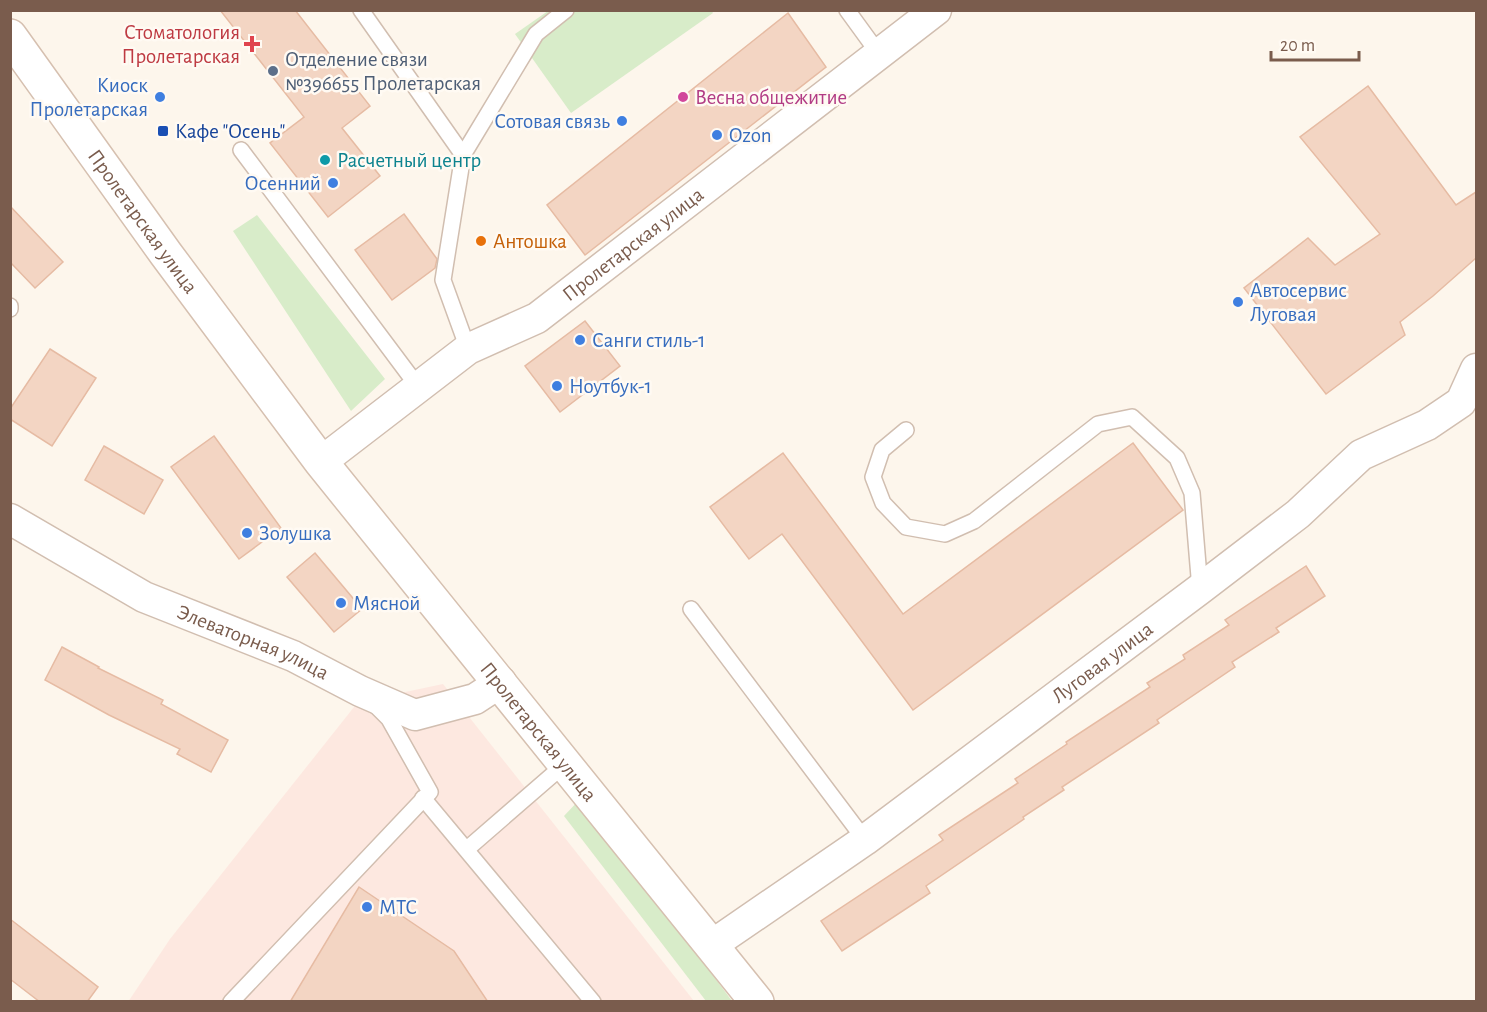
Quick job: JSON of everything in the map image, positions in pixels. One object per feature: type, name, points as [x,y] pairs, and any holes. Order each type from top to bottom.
[{"type":"main road","name":"Пролетарская улица","points":[[10,36],[321,462],[501,682],[757,1002]]},
{"type":"street","name":"Пролетарская улица","points":[[321,462],[468,349],[537,318],[936,10]]},
{"type":"street","name":"Луговая улица","points":[[712,945],[865,840],[1200,589],[1298,514],[1361,455],[1427,425],[1461,402],[1476,369]]},
{"type":"street","name":"Элеваторная улица","points":[[10,519],[144,597],[293,656],[360,691],[415,715],[474,699],[501,682]]},
{"type":"lane","points":[[361,10],[463,155]]},
{"type":"lane","points":[[468,349],[443,280],[463,155],[536,34],[566,10]]},
{"type":"lane","points":[[848,10],[879,54]]},
{"type":"lane","points":[[241,150],[419,388]]},
{"type":"lane","points":[[906,430],[882,450],[873,477],[883,503],[906,527],[945,534],[974,521],[1098,424],[1132,417],[1177,458],[1192,493],[1200,589]]},
{"type":"lane","points":[[691,609],[865,840]]},
{"type":"lane","points":[[231,1002],[430,792],[389,718],[360,691]]},
{"type":"lane","points":[[467,849],[565,764]]},
{"type":"lane","points":[[423,798],[593,1002]]},
{"type":"shaded area","points":[[443,684],[694,1001],[128,1002],[170,939],[358,702]]},
{"type":"green space","points":[[711,10],[713,13],[571,113],[515,34],[548,11]]},
{"type":"green space","points":[[257,215],[385,379],[351,411],[233,231]]},
{"type":"green space","points":[[581,798],[732,1001],[706,1001],[564,816]]},
{"type":"building","points":[[220,10],[295,10],[370,106],[342,128],[380,176],[328,217],[270,143],[304,117]]},
{"type":"building","points":[[788,13],[826,67],[585,255],[547,205]]},
{"type":"building","points":[[1368,86],[1456,205],[1476,192],[1476,258],[1400,322],[1405,335],[1326,394],[1244,288],[1308,238],[1335,265],[1380,234],[1300,137]]},
{"type":"building","points":[[10,206],[63,262],[35,288],[10,262]]},
{"type":"building","points":[[404,214],[437,259],[435,268],[392,300],[355,250]]},
{"type":"building","points":[[585,321],[620,366],[560,412],[525,366]]},
{"type":"building","points":[[50,349],[96,378],[52,446],[10,419],[10,409]]},
{"type":"building","points":[[214,436],[281,528],[239,559],[171,467]]},
{"type":"building","points":[[1133,443],[1183,510],[913,710],[782,534],[749,559],[710,507],[783,453],[903,614]]},
{"type":"building","points":[[104,446],[163,480],[144,514],[85,480]]},
{"type":"building","points":[[315,553],[362,609],[334,632],[287,577]]},
{"type":"building","points":[[1306,566],[1325,596],[1276,628],[1279,632],[1232,662],[1235,667],[1157,720],[1159,723],[1062,787],[1064,790],[926,886],[930,893],[842,951],[821,921],[943,840],[939,835],[1018,783],[1015,779],[1067,744],[1066,742],[1150,687],[1147,683],[1185,659],[1183,655],[1229,625],[1225,620]]},
{"type":"building","points":[[62,647],[98,668],[163,700],[161,704],[228,740],[211,772],[177,754],[180,749],[109,715],[45,680]]},
{"type":"building","points":[[359,887],[454,951],[488,1002],[290,1002]]},
{"type":"building","points":[[10,919],[98,987],[87,1002],[40,1002],[10,979]]},
{"type":"place","name":"Стоматология Пролетарская","points":[[252,44]]},
{"type":"place","name":"Отделение связи №396655 Пролетарская","points":[[273,71]]},
{"type":"place","name":"Киоск Пролетарская","points":[[160,97]]},
{"type":"place","name":"Весна общежитие","points":[[683,97]]},
{"type":"place","name":"Сотовая связь","points":[[622,121]]},
{"type":"place","name":"Кафе \"Осень\"","points":[[163,131]]},
{"type":"place","name":"Ozon","points":[[717,135]]},
{"type":"place","name":"Расчетный центр","points":[[325,160]]},
{"type":"place","name":"Осенний","points":[[333,183]]},
{"type":"place","name":"Антошка","points":[[481,241]]},
{"type":"place","name":"Автосервис Луговая","points":[[1238,302]]},
{"type":"place","name":"Санги стиль-1","points":[[580,340]]},
{"type":"place","name":"Ноутбук-1","points":[[557,386]]},
{"type":"place","name":"Золушка","points":[[247,533]]},
{"type":"place","name":"Мясной","points":[[341,603]]},
{"type":"place","name":"МТС","points":[[367,907]]}]
